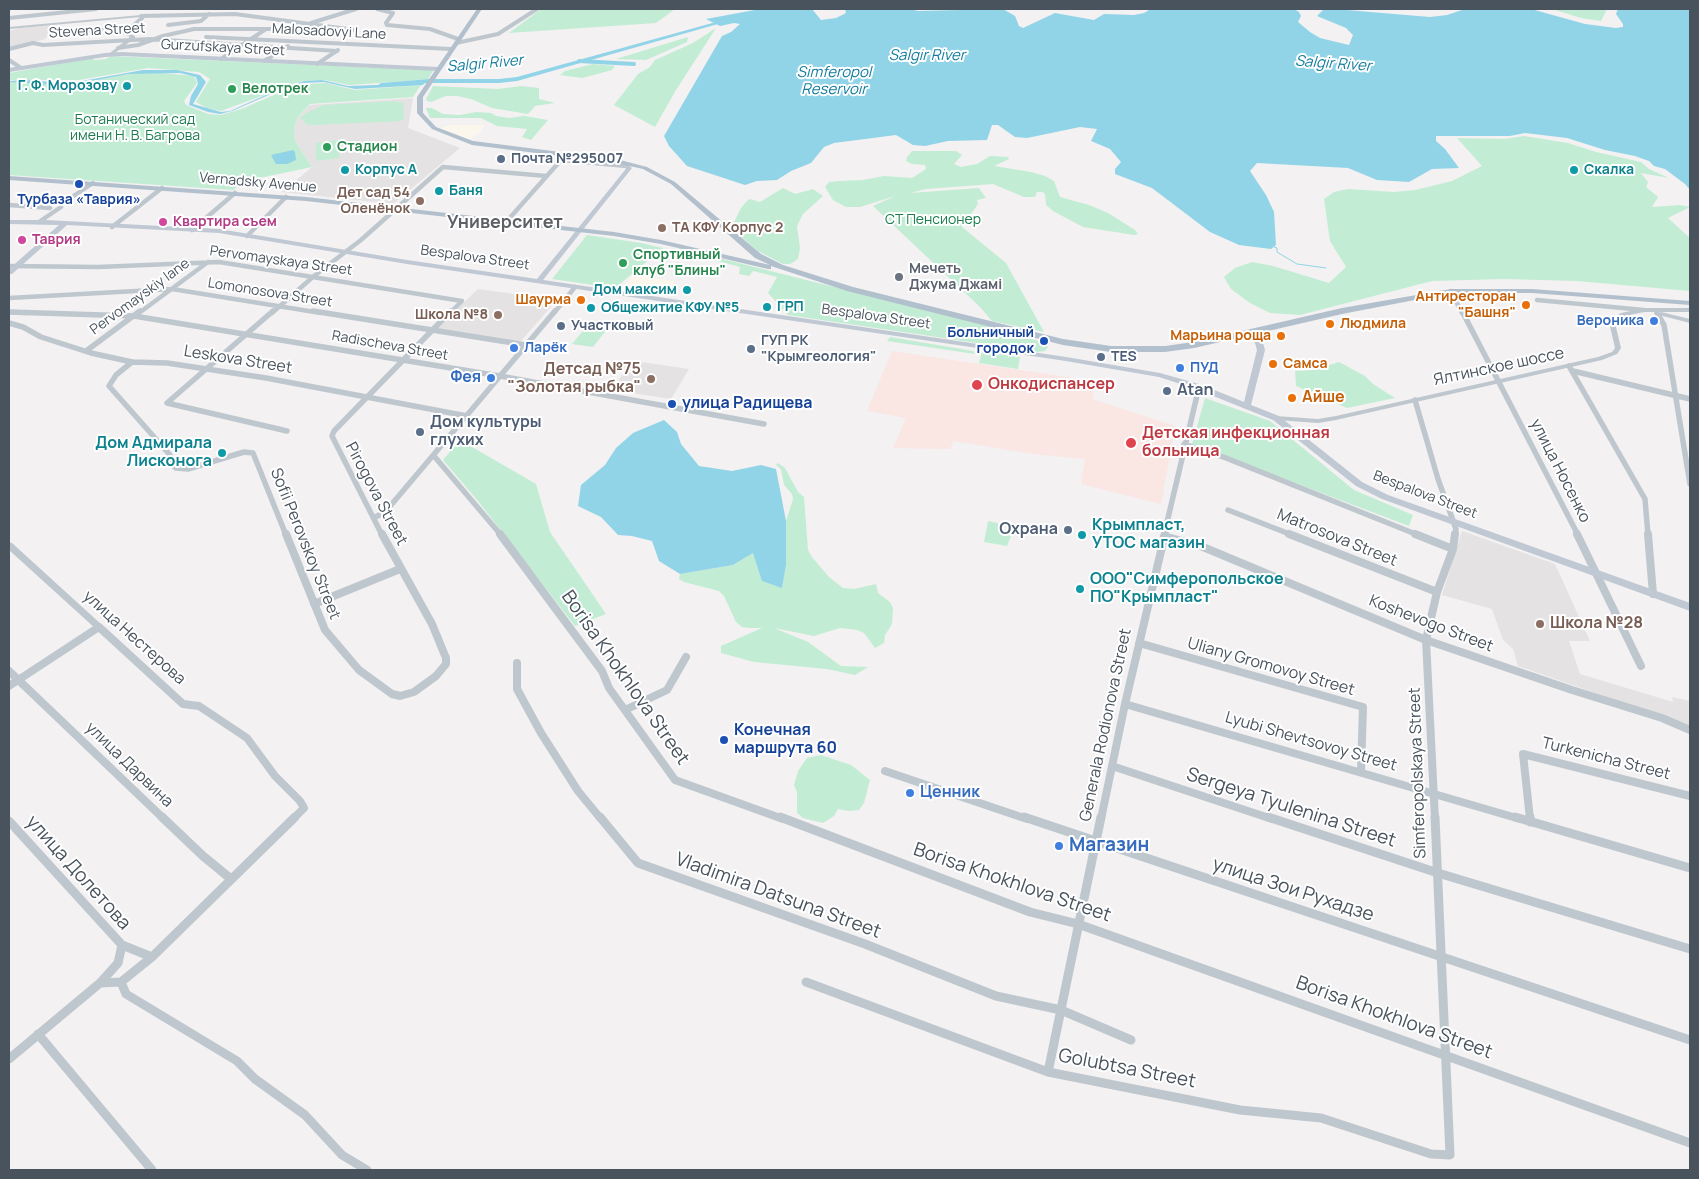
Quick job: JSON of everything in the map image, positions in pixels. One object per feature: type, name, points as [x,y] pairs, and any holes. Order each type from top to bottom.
[{"type":"main road","points":[[479,9],[420,98],[420,113],[429,125],[438,131],[472,143],[628,164],[656,173],[673,183],[758,256],[797,273],[831,284]]},
{"type":"main road","name":"Gurzufskaya Street","points":[[9,70],[112,54],[438,69]]},
{"type":"main road","points":[[541,282],[627,171],[628,164]]},
{"type":"main road","points":[[628,164],[672,186],[768,268],[1062,342],[1093,348],[1165,350],[1342,311],[1451,291],[1532,291],[1690,303]]},
{"type":"main road","name":"Vernadsky Avenue","points":[[9,178],[286,197],[583,230],[641,238],[797,273]]},
{"type":"main road","name":"Bespalova Street","points":[[9,222],[219,231],[541,282],[1114,366],[1160,375],[1199,387],[1276,418],[1359,484],[1384,497],[1690,607]]},
{"type":"main road","points":[[9,272],[65,224]]},
{"type":"main road","points":[[1247,406],[1261,350],[1259,343],[1250,332]]},
{"type":"street","points":[[9,18],[96,9]]},
{"type":"street","points":[[154,14],[160,9]]},
{"type":"street","points":[[9,28],[144,16],[195,9]]},
{"type":"street","points":[[309,24],[356,9]]},
{"type":"street","points":[[377,9],[392,9]]},
{"type":"street","points":[[385,10],[393,14],[386,23],[387,25],[430,28],[457,41],[498,34],[537,9]]},
{"type":"street","points":[[154,14],[235,14],[355,30]]},
{"type":"street","points":[[194,29],[209,14]]},
{"type":"street","points":[[112,54],[133,37],[125,33],[144,16]]},
{"type":"street","points":[[168,25],[201,21]]},
{"type":"street","points":[[50,33],[130,28]]},
{"type":"street","points":[[118,48],[138,46],[194,29],[276,29]]},
{"type":"street","points":[[221,59],[266,29]]},
{"type":"street","name":"Malosadovyi Lane","points":[[206,37],[350,43],[451,50]]},
{"type":"street","name":"Stevena Street","points":[[9,49],[33,43],[43,45],[154,40],[337,51]]},
{"type":"street","points":[[264,61],[297,42]]},
{"type":"street","points":[[317,64],[350,43]]},
{"type":"street","points":[[9,60],[21,68]]},
{"type":"street","points":[[507,221],[561,160],[628,164]]},
{"type":"street","points":[[287,431],[167,403],[443,167],[546,176]]},
{"type":"street","points":[[72,197],[93,183]]},
{"type":"street","points":[[112,227],[162,188]]},
{"type":"street","points":[[192,230],[234,193]]},
{"type":"street","points":[[247,236],[286,197]]},
{"type":"street","points":[[9,205],[50,208]]},
{"type":"street","points":[[39,222],[61,207]]},
{"type":"street","name":"Pervomayskaya Street","points":[[9,266],[98,267],[208,261],[460,299]]},
{"type":"street","name":"Pervomayskiy lane","points":[[86,351],[208,261]]},
{"type":"street","points":[[374,518],[386,511],[434,456],[575,287]]},
{"type":"street","name":"Lomonosova Street","points":[[9,298],[172,289],[526,345]]},
{"type":"street","name":"улица Носенко","points":[[1451,291],[1598,574],[1641,666]]},
{"type":"street","name":"Pirogova Street","points":[[432,624],[400,569],[332,436],[334,431],[431,330],[462,301],[460,299]]},
{"type":"street","points":[[1536,300],[1644,310],[1690,321]]},
{"type":"street","name":"Ялтинское шоссе","points":[[1276,418],[1327,419],[1499,382],[1571,369],[1609,357],[1615,353],[1618,348],[1612,322],[1623,314],[1644,310],[1690,310]]},
{"type":"street","name":"Radischeva Street","points":[[9,312],[134,316],[250,333],[764,424]]},
{"type":"street","points":[[1657,313],[1664,325],[1690,484]]},
{"type":"street","name":"Leskova Street","points":[[9,323],[23,327],[41,337],[86,351],[132,362],[168,363],[208,368],[467,416]]},
{"type":"street","name":"Sofii Perovskoy Street","points":[[132,362],[116,375],[109,386],[170,455],[171,464],[180,469],[244,452],[253,453],[325,630],[359,670],[392,694],[400,696],[414,692],[436,676],[446,664],[445,653],[432,624]]},
{"type":"street","points":[[1571,369],[1690,399]]},
{"type":"street","points":[[1571,369],[1645,499],[1653,594]]},
{"type":"street","name":"Generala Rodionova Street","points":[[1048,1072],[1139,643],[1184,444],[1199,387]]},
{"type":"street","name":"Simferopolskaya Street","points":[[1414,400],[1456,529],[1453,549],[1436,592],[1426,640],[1447,1056],[1450,1155]]},
{"type":"street","points":[[1287,426],[1288,422],[1294,419]]},
{"type":"street","points":[[1184,444],[1226,458],[1453,549]]},
{"type":"street","name":"Borisa Khokhlova Street","points":[[434,456],[509,544],[602,671],[610,688],[675,780],[745,804],[1030,912],[1078,924],[1690,1142]]},
{"type":"street","name":"Matrosova Street","points":[[1228,510],[1436,592]]},
{"type":"street","name":"Koshevogo Street","points":[[1164,536],[1204,548],[1426,640],[1572,690],[1662,718],[1690,730]]},
{"type":"street","name":"улица Нестерова","points":[[9,545],[183,704],[199,706],[246,738],[275,776],[300,801],[304,808],[231,878]]},
{"type":"street","points":[[314,604],[400,569]]},
{"type":"street","points":[[9,686],[100,627]]},
{"type":"street","name":"Uliany Gromovoy Street","points":[[1139,643],[1362,707],[1361,771]]},
{"type":"street","points":[[625,710],[667,690],[686,657]]},
{"type":"street","name":"Vladimira Datsuna Street","points":[[517,663],[517,689],[541,733],[578,791],[638,862],[865,944],[996,996],[1061,1010],[1131,1040]]},
{"type":"street","name":"улица Дарвина","points":[[9,671],[203,856],[231,878]]},
{"type":"street","name":"Lyubi Shevtsovoy Street","points":[[1126,704],[1690,868]]},
{"type":"street","name":"Turkenicha Street","points":[[1530,822],[1523,754],[1690,796]]},
{"type":"street","name":"Sergeya Tyulenina Street","points":[[1112,766],[1438,873],[1690,949]]},
{"type":"street","name":"улица Зои Рухадзе","points":[[885,771],[1690,1040]]},
{"type":"street","name":"улица Долетова","points":[[9,821],[122,945],[152,957]]},
{"type":"street","points":[[100,983],[121,982],[152,957],[188,923],[231,878]]},
{"type":"street","points":[[9,1058],[100,983],[118,963],[122,945]]},
{"type":"street","points":[[121,982],[126,994],[237,1061],[255,1079],[305,1114],[342,1155],[367,1170]]},
{"type":"street","name":"Golubtsa Street","points":[[806,982],[1048,1072],[1240,1110],[1322,1118],[1431,1154],[1450,1155]]},
{"type":"street","points":[[38,1034],[152,1170]]},
{"type":"shaded area","points":[[56,25],[45,39],[9,49],[9,31],[19,28]]},
{"type":"shaded area","points":[[413,98],[408,128],[460,148],[393,204],[282,192],[312,167],[295,141],[294,128],[298,117],[310,105]]},
{"type":"shaded area","points":[[451,125],[485,125],[479,133],[469,140],[440,128]]},
{"type":"shaded area","points":[[633,275],[675,281],[673,284],[677,285],[666,297],[620,290]]},
{"type":"shaded area","name":"Школа №8","points":[[478,289],[557,300],[520,342],[436,329]]},
{"type":"shaded area","points":[[892,351],[1094,381],[1093,398],[1095,400],[1175,426],[1161,504],[1081,484],[1085,459],[1033,454],[954,441],[950,449],[893,448],[906,418],[867,411]]},
{"type":"shaded area","name":"Детсад №75 \"Золотая рыбка\"","points":[[632,360],[689,369],[671,399],[612,390]]},
{"type":"shaded area","name":"Школа №28","points":[[1462,531],[1555,564],[1590,641],[1569,641],[1580,674],[1673,702],[1672,697],[1690,701],[1690,726],[1518,666],[1513,649],[1503,640],[1492,609],[1442,595]]},
{"type":"green space","points":[[541,9],[675,9],[656,23],[509,33]]},
{"type":"green space","points":[[1552,9],[1607,9],[1601,21],[1581,18]]},
{"type":"green space","points":[[716,28],[676,90],[655,127],[614,105],[638,74],[650,67],[655,60],[693,43]]},
{"type":"green space","points":[[688,37],[687,42],[646,60],[616,59]]},
{"type":"green space","points":[[111,56],[433,71],[428,79],[392,82],[349,85],[324,80],[302,81],[221,111],[207,108],[196,102],[210,79],[199,72],[148,68],[79,80],[9,80],[9,73],[93,58],[94,60],[106,59]]},
{"type":"green space","points":[[593,64],[615,66],[612,70],[582,78],[560,75],[565,71]]},
{"type":"green space","name":"Ботанический сад имени Н. В. Багрова","points":[[152,72],[194,76],[197,83],[184,101],[186,105],[208,114],[221,115],[244,108],[290,88],[306,84],[326,83],[355,90],[421,85],[413,97],[310,104],[298,117],[294,128],[295,141],[312,167],[245,181],[233,190],[9,175],[9,82],[76,84],[132,73]]},
{"type":"green space","points":[[433,86],[498,89],[521,86],[539,88],[539,99],[555,103],[535,106],[528,114],[492,108],[471,99],[457,96],[446,96],[431,102],[427,101],[426,99]]},
{"type":"green space","points":[[395,101],[403,103],[404,118],[400,121],[308,125],[300,118],[324,105]]},
{"type":"green space","points":[[426,108],[432,108],[443,114],[460,115],[476,112],[491,113],[496,116],[509,118],[524,116],[548,120],[531,140],[522,137],[527,129],[497,126],[481,118],[430,118]]},
{"type":"green space","points":[[1524,136],[1568,143],[1596,152],[1641,162],[1649,169],[1669,178],[1641,173],[1648,182],[1646,187],[1658,197],[1652,207],[1680,205],[1690,207],[1668,218],[1690,238],[1690,291],[1577,281],[1504,279],[1432,281],[1300,315],[1270,313],[1250,303],[1231,289],[1224,277],[1235,268],[1252,262],[1273,266],[1329,283],[1346,267],[1330,241],[1324,199],[1334,192],[1348,189],[1394,192],[1415,190],[1452,181],[1482,166],[1457,138],[1505,139]]},
{"type":"green space","name":"Стадион","points":[[338,140],[339,158],[316,161],[316,143]]},
{"type":"green space","name":"СТ Пенсионер","points":[[912,151],[956,151],[962,155],[954,164],[961,167],[977,164],[990,156],[1008,157],[1009,159],[994,166],[1045,176],[1054,181],[1060,197],[1089,205],[1108,213],[1135,230],[1138,234],[1083,227],[1053,211],[1046,205],[1045,194],[1042,192],[1037,192],[1035,197],[1024,197],[993,184],[926,189],[910,193],[979,188],[986,198],[977,200],[978,204],[962,227],[1006,263],[1044,332],[992,321],[979,306],[873,206],[895,196],[860,207],[846,207],[833,200],[825,187],[829,182],[863,180],[884,176],[912,178],[926,169],[925,165],[912,164],[906,161]]},
{"type":"green space","points":[[783,188],[795,194],[813,189],[823,196],[803,214],[797,226],[800,248],[798,259],[790,264],[783,264],[758,251],[731,228],[741,208],[747,201],[750,199],[760,202]]},
{"type":"green space","points":[[587,235],[663,248],[615,288],[552,279]]},
{"type":"green space","points":[[679,248],[1017,333],[1017,335],[1046,343],[1048,347],[1045,351],[1038,352],[788,315],[768,293],[777,277],[753,271],[749,276],[739,274],[740,267],[677,250]]},
{"type":"green space","points":[[587,326],[607,329],[593,347],[572,344]]},
{"type":"green space","points":[[890,337],[973,351],[975,354],[887,341]]},
{"type":"green space","points":[[982,351],[1020,357],[1018,369],[979,363]]},
{"type":"green space","points":[[1339,362],[1365,376],[1373,384],[1395,398],[1347,408],[1296,386],[1295,371],[1314,370]]},
{"type":"green space","points":[[1205,398],[1270,421],[1354,490],[1413,515],[1409,526],[1192,444]]},
{"type":"green space","points":[[460,440],[536,484],[550,532],[606,614],[575,626],[478,501],[443,460]]},
{"type":"green space","points":[[778,463],[785,468],[798,492],[804,497],[808,550],[812,557],[829,577],[843,588],[854,589],[876,584],[878,593],[890,602],[893,608],[892,624],[885,635],[884,643],[875,648],[864,633],[857,630],[840,628],[814,636],[774,628],[808,642],[841,666],[868,667],[855,675],[827,669],[754,662],[721,653],[721,646],[762,628],[742,627],[736,622],[724,596],[719,591],[679,579],[680,574],[733,565],[753,553],[782,588],[786,565],[786,521],[793,499],[792,494],[784,485],[781,469],[776,465]]},
{"type":"green space","points":[[988,521],[997,523],[1011,536],[1007,546],[984,542]]},
{"type":"green space","points":[[821,755],[851,765],[870,780],[864,803],[859,810],[848,811],[838,809],[834,816],[823,823],[803,818],[797,813],[797,792],[794,785],[798,771],[807,758]]},
{"type":"water","name":"Simferopol Reservoir","points":[[760,9],[812,9],[821,20],[836,18],[846,13],[845,9],[910,9],[918,11],[1003,9],[1015,16],[1019,26],[1023,28],[1055,13],[1094,20],[1104,14],[1134,15],[1151,9],[1294,9],[1301,16],[1298,22],[1310,32],[1320,38],[1349,45],[1353,35],[1346,28],[1317,16],[1323,10],[1335,9],[1430,17],[1447,15],[1462,10],[1531,9],[1585,24],[1616,28],[1623,27],[1616,14],[1618,9],[1690,9],[1690,190],[1665,169],[1654,166],[1649,161],[1567,138],[1525,133],[1510,136],[1436,136],[1436,141],[1445,149],[1459,168],[1432,169],[1409,182],[1377,180],[1348,168],[1257,163],[1250,171],[1266,195],[1274,212],[1276,245],[1271,249],[1239,245],[1210,232],[1152,188],[1115,174],[1115,169],[1121,162],[1110,149],[1091,141],[1097,129],[1080,127],[1027,138],[1015,137],[998,125],[992,125],[987,140],[948,141],[925,146],[913,145],[896,135],[834,143],[824,147],[811,163],[791,171],[777,180],[757,181],[745,185],[687,166],[669,146],[664,136],[722,36],[731,32],[740,24],[734,23],[720,26],[706,19]]},
{"type":"water","points":[[143,70],[177,70],[200,75],[206,82],[193,104],[221,112],[230,111],[279,89],[304,81],[322,80],[348,86],[406,84],[426,80],[423,85],[355,89],[324,82],[304,83],[287,87],[232,111],[220,114],[189,105],[191,96],[198,84],[196,77],[180,73],[128,74],[76,84],[56,85],[9,82],[24,80],[71,83]]},
{"type":"water","points":[[293,150],[296,160],[287,164],[276,164],[271,155]]},
{"type":"water","points":[[664,420],[677,432],[681,444],[699,466],[732,471],[761,465],[776,469],[786,521],[786,565],[782,588],[762,581],[753,553],[733,565],[680,574],[659,561],[652,541],[618,535],[601,517],[578,506],[581,485],[605,465],[616,448],[633,433]]},
{"type":"waterway","name":"Salgir River","points":[[381,85],[429,81],[499,81],[517,79],[729,20]]},
{"type":"waterway","points":[[579,61],[634,64]]},
{"type":"waterway","points":[[1274,247],[1277,248],[1277,252],[1297,264],[1326,268]]},
{"type":"place","name":"Г. Ф. Морозову","points":[[127,86]]},
{"type":"place","name":"Велотрек","points":[[232,89]]},
{"type":"place","name":"Стадион","points":[[327,147]]},
{"type":"place","name":"Почта №295007","points":[[501,159]]},
{"type":"place","name":"Корпус А","points":[[345,170]]},
{"type":"place","name":"Скалка","points":[[1574,170]]},
{"type":"place","name":"Турбаза «Таврия»","points":[[79,184]]},
{"type":"place","name":"Баня","points":[[439,191]]},
{"type":"place","name":"Дет сад 54 Оленёнок","points":[[420,201]]},
{"type":"place","name":"Квартира съем","points":[[163,222]]},
{"type":"place","name":"ТА КФУ Корпус 2","points":[[662,228]]},
{"type":"place","name":"Таврия","points":[[22,240]]},
{"type":"place","name":"Спортивный клуб \"Блины\"","points":[[623,263]]},
{"type":"place","name":"Мечеть Джума Джамі","points":[[899,277]]},
{"type":"place","name":"Дом максим","points":[[687,290]]},
{"type":"place","name":"Шаурма","points":[[581,300]]},
{"type":"place","name":"Антиресторан \"Башня\"","points":[[1526,305]]},
{"type":"place","name":"ГРП","points":[[767,307]]},
{"type":"place","name":"Общежитие КФУ №5","points":[[591,308]]},
{"type":"place","name":"Школа №8","points":[[498,315]]},
{"type":"place","name":"Вероника","points":[[1654,321]]},
{"type":"place","name":"Людмила","points":[[1330,324]]},
{"type":"place","name":"Участковый","points":[[561,326]]},
{"type":"place","name":"Марьина роща","points":[[1281,336]]},
{"type":"place","name":"Больничный городок","points":[[1044,341]]},
{"type":"place","name":"Ларёк","points":[[514,348]]},
{"type":"place","name":"ГУП РК \"Крымгеология\"","points":[[751,349]]},
{"type":"place","name":"TES","points":[[1101,357]]},
{"type":"place","name":"Самса","points":[[1273,364]]},
{"type":"place","name":"ПУД","points":[[1180,368]]},
{"type":"place","name":"Фея","points":[[491,378]]},
{"type":"place","name":"Детсад №75 \"Золотая рыбка\"","points":[[651,379]]},
{"type":"place","name":"Онкодиспансер","points":[[977,385]]},
{"type":"place","name":"Atan","points":[[1167,391]]},
{"type":"place","name":"Айше","points":[[1292,398]]},
{"type":"place","name":"улица Радищева","points":[[672,404]]},
{"type":"place","name":"Дом культуры глухих","points":[[420,432]]},
{"type":"place","name":"Детская инфекционная больница","points":[[1131,443]]},
{"type":"place","name":"Дом Адмирала Лисконога","points":[[222,453]]},
{"type":"place","name":"Охрана","points":[[1068,530]]},
{"type":"place","name":"Крымпласт, УТОС магазин","points":[[1082,535]]},
{"type":"place","name":"ООО\"Симферопольское ПО\"Крымпласт\"","points":[[1080,589]]},
{"type":"place","name":"Школа №28","points":[[1540,624]]},
{"type":"place","name":"Конечная маршрута 60","points":[[724,740]]},
{"type":"place","name":"Ценник","points":[[910,793]]},
{"type":"place","name":"Магазин","points":[[1059,846]]},
{"type":"district","name":"Университет","points":[[505,223]]}]
